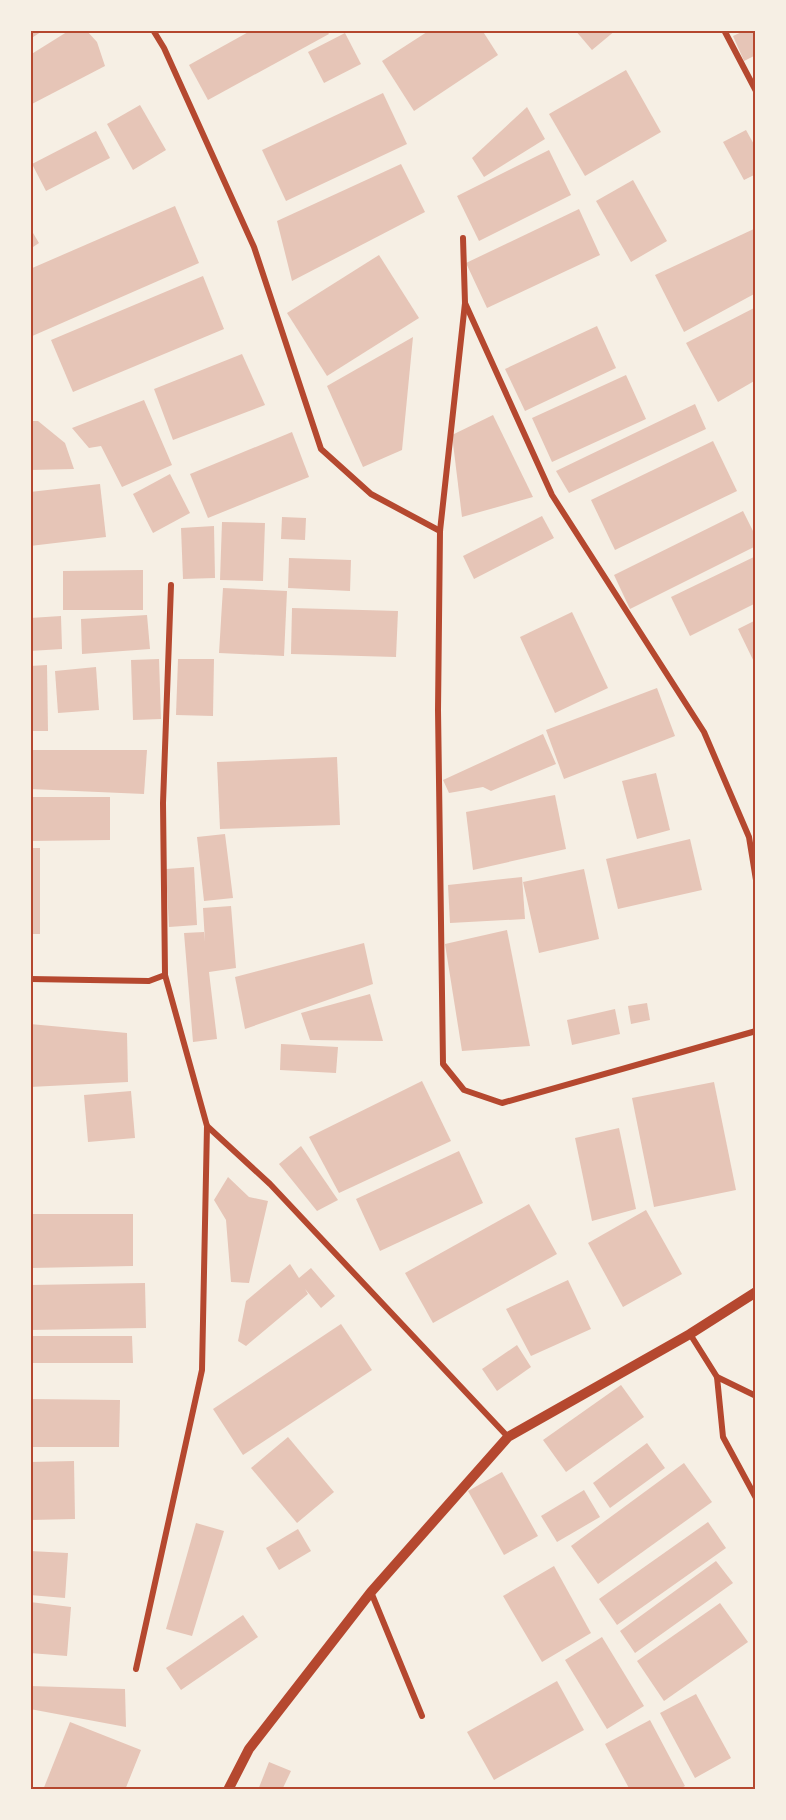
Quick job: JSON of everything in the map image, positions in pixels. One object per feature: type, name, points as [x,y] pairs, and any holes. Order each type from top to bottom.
[{"type":"street","points":[[153,30],[164,48],[254,246],[321,448],[371,494],[440,531]]},
{"type":"street","points":[[724,30],[756,91]]},
{"type":"street","points":[[463,238],[465,303],[440,531],[438,710],[443,1064],[464,1090],[502,1103],[756,1031]]},
{"type":"street","points":[[465,303],[552,495],[704,732],[749,837],[756,880]]},
{"type":"street","points":[[136,1669],[202,1370],[207,1126],[165,975],[163,803],[171,585]]},
{"type":"street","points":[[30,979],[149,981],[165,975]]},
{"type":"street","points":[[207,1126],[270,1184],[508,1437]]},
{"type":"street","points":[[228,1790],[249,1749],[371,1592],[508,1437],[690,1334],[756,1292]]},
{"type":"street","points":[[690,1334],[717,1377],[723,1437],[756,1498]]},
{"type":"street","points":[[717,1377],[756,1396]]},
{"type":"street","points":[[371,1592],[423,1716]]},
{"type":"building","points":[[30,30],[44,30],[30,39]]},
{"type":"building","points":[[70,30],[86,30],[97,42],[105,66],[30,105],[30,55]]},
{"type":"building","points":[[252,30],[326,30],[329,34],[208,100],[189,65]]},
{"type":"building","points":[[430,30],[482,30],[498,55],[414,111],[382,61]]},
{"type":"building","points":[[575,30],[616,30],[592,50]]},
{"type":"building","points":[[746,30],[753,30],[756,37],[756,55],[744,61],[733,36]]},
{"type":"building","points":[[345,33],[361,64],[324,83],[308,52]]},
{"type":"building","points":[[626,70],[661,132],[585,176],[549,114]]},
{"type":"building","points":[[383,93],[407,144],[286,201],[262,150]]},
{"type":"building","points":[[140,105],[166,150],[133,170],[107,124]]},
{"type":"building","points":[[527,107],[545,139],[484,177],[472,158]]},
{"type":"building","points":[[746,130],[756,148],[756,174],[744,180],[723,142]]},
{"type":"building","points":[[96,131],[110,158],[46,191],[32,164]]},
{"type":"building","points":[[549,150],[571,195],[479,241],[457,196]]},
{"type":"building","points":[[401,164],[425,212],[292,281],[277,221]]},
{"type":"building","points":[[633,180],[667,241],[631,262],[596,201]]},
{"type":"building","points":[[175,206],[199,263],[30,337],[30,269]]},
{"type":"building","points":[[579,209],[600,255],[487,308],[466,263]]},
{"type":"building","points":[[30,228],[39,243],[30,249]]},
{"type":"building","points":[[756,228],[756,293],[684,332],[655,275]]},
{"type":"building","points":[[379,255],[419,318],[327,376],[287,313]]},
{"type":"building","points":[[203,276],[224,329],[73,392],[51,340]]},
{"type":"building","points":[[756,307],[756,380],[718,402],[686,343]]},
{"type":"building","points":[[597,326],[616,368],[525,411],[505,369]]},
{"type":"building","points":[[413,337],[402,450],[363,467],[327,386]]},
{"type":"building","points":[[242,354],[265,405],[173,440],[154,389]]},
{"type":"building","points":[[626,375],[646,419],[552,462],[532,418]]},
{"type":"building","points":[[144,400],[172,465],[122,487],[101,446],[89,448],[72,428]]},
{"type":"building","points":[[695,404],[706,429],[569,493],[556,471]]},
{"type":"building","points":[[493,415],[533,497],[462,517],[452,435]]},
{"type":"building","points":[[30,421],[38,421],[65,443],[74,469],[30,470]]},
{"type":"building","points":[[292,432],[309,477],[208,518],[190,474]]},
{"type":"building","points":[[713,441],[737,491],[615,550],[591,500]]},
{"type":"building","points":[[170,474],[190,513],[153,533],[133,494]]},
{"type":"building","points":[[100,484],[106,537],[30,546],[30,492]]},
{"type":"building","points":[[743,511],[756,537],[756,546],[630,609],[614,575]]},
{"type":"building","points":[[542,516],[554,538],[474,579],[463,556]]},
{"type":"building","points":[[282,517],[306,518],[305,540],[281,539]]},
{"type":"building","points":[[222,522],[265,523],[263,581],[220,580]]},
{"type":"building","points":[[214,526],[215,578],[183,579],[181,528]]},
{"type":"building","points":[[756,556],[756,603],[690,636],[671,597]]},
{"type":"building","points":[[289,558],[351,560],[350,591],[288,588]]},
{"type":"building","points":[[143,570],[143,610],[63,610],[63,571]]},
{"type":"building","points":[[223,588],[287,591],[284,656],[219,653]]},
{"type":"building","points":[[292,608],[398,611],[396,657],[291,654]]},
{"type":"building","points":[[572,612],[608,688],[555,713],[520,637]]},
{"type":"building","points":[[147,615],[150,649],[82,654],[81,619]]},
{"type":"building","points":[[61,616],[62,649],[30,651],[30,618]]},
{"type":"building","points":[[756,620],[756,666],[738,629]]},
{"type":"building","points":[[159,659],[161,719],[133,720],[131,660]]},
{"type":"building","points":[[178,659],[214,659],[213,716],[176,715]]},
{"type":"building","points":[[47,665],[48,731],[30,731],[30,666]]},
{"type":"building","points":[[96,667],[99,710],[58,713],[55,671]]},
{"type":"building","points":[[657,688],[675,736],[564,779],[546,730]]},
{"type":"building","points":[[543,734],[556,764],[491,791],[483,787],[449,793],[443,780]]},
{"type":"building","points":[[30,750],[147,750],[144,794],[30,789]]},
{"type":"building","points":[[337,757],[340,825],[220,829],[217,762]]},
{"type":"building","points":[[656,773],[670,830],[637,839],[622,781]]},
{"type":"building","points":[[555,795],[566,849],[473,870],[466,812]]},
{"type":"building","points":[[30,797],[110,797],[110,840],[30,841]]},
{"type":"building","points":[[225,834],[233,898],[204,901],[197,837]]},
{"type":"building","points":[[690,839],[702,890],[618,909],[606,859]]},
{"type":"building","points":[[30,848],[40,848],[40,934],[30,934]]},
{"type":"building","points":[[194,867],[197,925],[169,927],[166,869]]},
{"type":"building","points":[[584,869],[599,939],[539,953],[523,882]]},
{"type":"building","points":[[522,877],[525,919],[450,923],[448,885]]},
{"type":"building","points":[[231,906],[236,968],[209,972],[217,1039],[193,1042],[184,933],[204,932],[205,942],[203,908]]},
{"type":"building","points":[[507,930],[530,1046],[462,1051],[445,944]]},
{"type":"building","points":[[364,943],[373,984],[245,1029],[235,977]]},
{"type":"building","points":[[370,994],[383,1041],[310,1040],[301,1013]]},
{"type":"building","points":[[647,1003],[650,1020],[631,1024],[628,1006]]},
{"type":"building","points":[[615,1009],[620,1034],[572,1045],[567,1020]]},
{"type":"building","points":[[30,1024],[127,1033],[128,1082],[30,1087]]},
{"type":"building","points":[[281,1044],[338,1047],[336,1073],[280,1070]]},
{"type":"building","points":[[422,1081],[451,1141],[339,1193],[309,1137]]},
{"type":"building","points":[[714,1082],[736,1190],[654,1207],[632,1098]]},
{"type":"building","points":[[131,1091],[135,1138],[88,1142],[84,1095]]},
{"type":"building","points":[[619,1128],[636,1209],[592,1221],[575,1138]]},
{"type":"building","points":[[301,1146],[338,1200],[317,1211],[279,1164]]},
{"type":"building","points":[[459,1151],[483,1203],[380,1251],[356,1199]]},
{"type":"building","points":[[228,1177],[249,1197],[268,1201],[249,1283],[231,1282],[226,1220],[214,1200]]},
{"type":"building","points":[[529,1204],[557,1254],[433,1323],[405,1273]]},
{"type":"building","points":[[646,1210],[682,1274],[623,1307],[588,1243]]},
{"type":"building","points":[[30,1214],[133,1214],[133,1266],[30,1268]]},
{"type":"building","points":[[290,1264],[299,1278],[311,1268],[335,1296],[321,1308],[305,1289],[308,1294],[246,1346],[238,1341],[246,1301]]},
{"type":"building","points":[[568,1280],[591,1329],[531,1356],[506,1309]]},
{"type":"building","points":[[145,1283],[146,1328],[30,1330],[30,1285]]},
{"type":"building","points":[[341,1324],[372,1370],[243,1455],[213,1409]]},
{"type":"building","points":[[30,1336],[132,1336],[133,1363],[30,1363]]},
{"type":"building","points":[[517,1345],[531,1367],[497,1391],[482,1369]]},
{"type":"building","points":[[621,1385],[644,1417],[566,1472],[543,1440]]},
{"type":"building","points":[[30,1399],[120,1400],[119,1447],[30,1447]]},
{"type":"building","points":[[288,1437],[334,1492],[297,1523],[251,1468]]},
{"type":"building","points":[[647,1443],[665,1468],[610,1508],[593,1483]]},
{"type":"building","points":[[74,1461],[75,1519],[30,1520],[30,1462]]},
{"type":"building","points":[[684,1463],[712,1502],[598,1584],[571,1546]]},
{"type":"building","points":[[502,1472],[538,1536],[504,1555],[468,1491]]},
{"type":"building","points":[[584,1490],[600,1517],[557,1542],[541,1516]]},
{"type":"building","points":[[708,1522],[726,1548],[617,1625],[599,1599]]},
{"type":"building","points":[[196,1523],[224,1531],[192,1636],[166,1629]]},
{"type":"building","points":[[298,1529],[311,1551],[279,1570],[266,1548]]},
{"type":"building","points":[[30,1551],[68,1553],[65,1598],[30,1595]]},
{"type":"building","points":[[716,1561],[733,1583],[635,1653],[620,1631]]},
{"type":"building","points":[[554,1566],[591,1633],[542,1662],[503,1596]]},
{"type":"building","points":[[30,1602],[71,1607],[67,1656],[30,1653]]},
{"type":"building","points":[[720,1603],[748,1642],[664,1701],[637,1661]]},
{"type":"building","points":[[243,1615],[258,1637],[181,1690],[166,1668]]},
{"type":"building","points":[[602,1637],[644,1706],[607,1729],[565,1660]]},
{"type":"building","points":[[557,1681],[584,1730],[494,1780],[467,1732]]},
{"type":"building","points":[[30,1686],[125,1689],[126,1727],[30,1709]]},
{"type":"building","points":[[696,1694],[731,1758],[695,1778],[660,1713]]},
{"type":"building","points":[[650,1720],[685,1786],[678,1790],[630,1790],[605,1744]]},
{"type":"building","points":[[70,1722],[141,1750],[125,1790],[43,1790]]},
{"type":"building","points":[[269,1762],[291,1771],[282,1790],[258,1790]]}]
